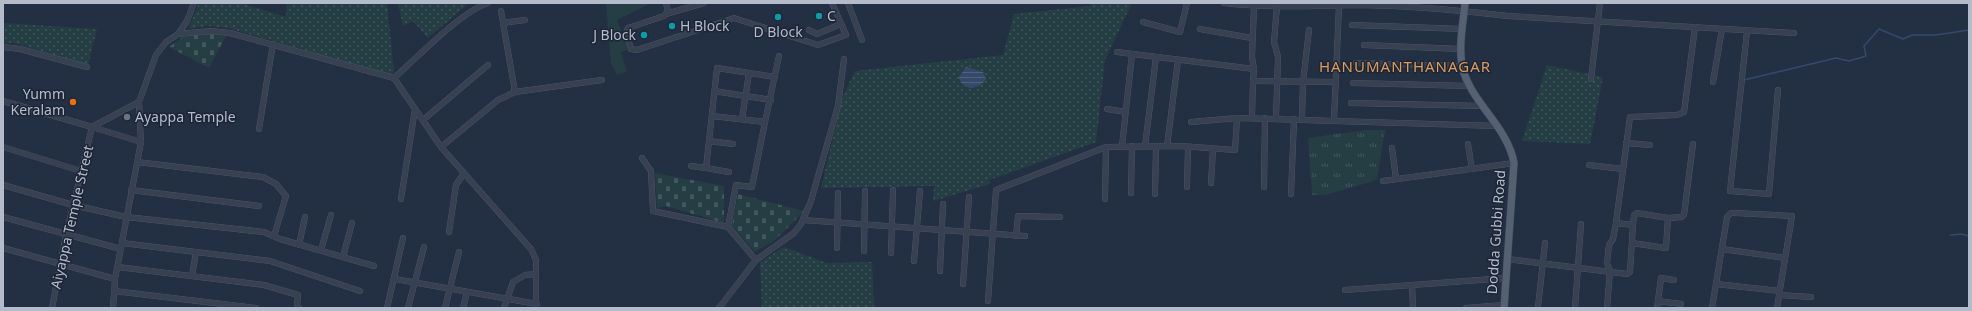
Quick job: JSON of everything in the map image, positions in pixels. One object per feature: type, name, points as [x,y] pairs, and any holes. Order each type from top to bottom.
[{"type":"main road","name":"Dodda Gubbi Road","points":[[1465,3],[1462,49],[1463,66],[1470,86],[1507,140],[1514,163],[1504,306]]},
{"type":"street","points":[[113,308],[121,246],[141,142],[139,102],[156,55],[166,42],[178,34],[187,21],[194,3]]},
{"type":"street","points":[[394,78],[426,48],[477,7],[488,3]]},
{"type":"street","points":[[666,14],[668,11],[667,3]]},
{"type":"street","points":[[703,3],[666,14],[628,28],[626,34],[631,49],[637,50],[734,18],[818,45],[846,35],[832,3]]},
{"type":"street","points":[[848,3],[862,40]]},
{"type":"street","points":[[1143,22],[1180,32],[1187,3]]},
{"type":"street","points":[[1224,3],[1254,6],[1264,4],[1277,6],[1289,4],[1339,6],[1353,4],[1598,22],[1794,34]]},
{"type":"street","points":[[1591,79],[1600,3]]},
{"type":"street","points":[[1252,118],[1254,70],[1252,38],[1254,6]]},
{"type":"street","points":[[1276,118],[1278,57],[1274,42],[1277,6]]},
{"type":"street","points":[[1334,120],[1339,6]]},
{"type":"street","points":[[501,11],[515,92]]},
{"type":"street","points":[[504,22],[525,20]]},
{"type":"street","points":[[809,30],[817,34],[841,24]]},
{"type":"street","points":[[1352,25],[1463,30]]},
{"type":"street","points":[[1607,308],[1610,271],[1607,263],[1609,245],[1613,239],[1616,223],[1626,143],[1631,116],[1677,115],[1684,112],[1695,27]]},
{"type":"street","points":[[1200,29],[1252,38]]},
{"type":"street","points":[[1713,82],[1722,29]]},
{"type":"street","points":[[1302,119],[1303,82],[1309,30]]},
{"type":"street","points":[[178,34],[211,31],[230,33],[394,78],[441,147],[531,249],[536,260],[536,306],[506,299],[395,279]]},
{"type":"street","points":[[1748,31],[1730,191],[1769,194],[1778,90]]},
{"type":"street","points":[[259,129],[274,44]]},
{"type":"street","points":[[1364,46],[1462,49]]},
{"type":"street","points":[[3,47],[20,49],[87,67]]},
{"type":"street","points":[[1117,52],[1254,70]]},
{"type":"street","points":[[1122,146],[1132,54]]},
{"type":"street","points":[[728,227],[736,185],[752,187],[779,56]]},
{"type":"street","points":[[1145,146],[1156,57]]},
{"type":"street","points":[[719,308],[756,260],[794,233],[803,220],[811,201],[838,106],[844,59]]},
{"type":"street","points":[[1167,146],[1178,60]]},
{"type":"street","points":[[1356,63],[1463,66]]},
{"type":"street","points":[[423,120],[488,65]]},
{"type":"street","points":[[706,168],[717,68],[775,77]]},
{"type":"street","points":[[742,119],[750,73]]},
{"type":"street","points":[[441,147],[498,100],[515,92],[602,80]]},
{"type":"street","points":[[1253,81],[1335,82]]},
{"type":"street","points":[[1353,83],[1470,86]]},
{"type":"street","points":[[714,91],[771,100]]},
{"type":"street","points":[[3,102],[141,142]]},
{"type":"street","points":[[92,127],[139,102]]},
{"type":"street","points":[[1351,103],[1484,106]]},
{"type":"street","points":[[401,200],[415,109]]},
{"type":"street","points":[[1107,109],[1126,112]]},
{"type":"street","points":[[712,116],[766,122]]},
{"type":"street","points":[[988,301],[996,190],[1106,147],[1167,146],[1235,150],[1237,118]]},
{"type":"street","points":[[1191,122],[1237,118],[1276,118],[1497,126]]},
{"type":"street","points":[[1264,187],[1265,118]]},
{"type":"street","points":[[1292,194],[1294,119]]},
{"type":"street","name":"Aiyappa Temple Street","points":[[52,308],[66,234],[92,127]]},
{"type":"street","points":[[709,142],[732,144]]},
{"type":"street","points":[[1626,143],[1650,145]]},
{"type":"street","points":[[1468,144],[1472,168]]},
{"type":"street","points":[[1507,259],[1629,274],[1633,225],[1636,214],[1668,218],[1682,217],[1684,215],[1693,144]]},
{"type":"street","points":[[1132,146],[1132,193]]},
{"type":"street","points":[[1155,194],[1156,146]]},
{"type":"street","points":[[3,147],[81,171]]},
{"type":"street","points":[[1105,199],[1106,147]]},
{"type":"street","points":[[1187,187],[1188,147]]},
{"type":"street","points":[[1392,148],[1396,179]]},
{"type":"street","points":[[1211,184],[1213,149]]},
{"type":"street","points":[[642,158],[651,171],[653,211],[728,227],[756,260]]},
{"type":"street","points":[[136,162],[263,177],[276,184],[286,196],[274,236]]},
{"type":"street","points":[[1383,181],[1514,163]]},
{"type":"street","points":[[1589,165],[1623,169]]},
{"type":"street","points":[[690,166],[729,172]]},
{"type":"street","points":[[450,232],[456,185],[464,173]]},
{"type":"street","points":[[3,185],[73,205],[126,217],[264,232],[299,245],[374,266]]},
{"type":"street","points":[[131,190],[259,206]]},
{"type":"street","points":[[891,253],[893,190]]},
{"type":"street","points":[[864,251],[865,191]]},
{"type":"street","points":[[914,261],[918,229],[920,191]]},
{"type":"street","points":[[837,248],[838,193]]},
{"type":"street","points":[[963,284],[969,197]]},
{"type":"street","points":[[940,270],[943,231],[943,204]]},
{"type":"street","points":[[1712,308],[1727,217],[1731,213],[1792,216],[1777,308]]},
{"type":"street","points":[[321,250],[331,215]]},
{"type":"street","points":[[1016,236],[1018,216],[1060,217]]},
{"type":"street","points":[[3,217],[66,234],[121,246],[196,252],[270,261],[360,291]]},
{"type":"street","points":[[299,245],[305,217]]},
{"type":"street","points":[[1632,243],[1666,248],[1668,218]]},
{"type":"street","points":[[803,220],[1025,236]]},
{"type":"street","points":[[343,257],[352,223]]},
{"type":"street","points":[[1616,223],[1633,225]]},
{"type":"street","points":[[1575,308],[1581,224]]},
{"type":"street","points":[[387,308],[395,279],[403,238]]},
{"type":"street","points":[[1538,307],[1545,243]]},
{"type":"street","points":[[408,308],[424,247]]},
{"type":"street","points":[[3,248],[116,279]]},
{"type":"street","points":[[1722,249],[1785,258]]},
{"type":"street","points":[[192,276],[196,252]]},
{"type":"street","points":[[445,308],[459,252]]},
{"type":"street","points":[[118,267],[264,285],[298,295],[296,306],[299,308]]},
{"type":"street","points":[[504,308],[513,282],[525,275],[536,274]]},
{"type":"street","points":[[1345,290],[1506,278]]},
{"type":"street","points":[[1657,308],[1661,278],[1674,280]]},
{"type":"street","points":[[1716,284],[1811,297]]},
{"type":"street","points":[[1412,285],[1413,308]]},
{"type":"street","points":[[114,291],[212,305],[256,308]]},
{"type":"street","points":[[462,308],[466,292]]},
{"type":"street","points":[[1658,301],[1681,304]]},
{"type":"street","points":[[1466,308],[1504,306]]},
{"type":"green space","points":[[199,3],[241,3],[286,17],[287,3],[387,3],[394,72],[390,75],[228,28],[208,26],[188,29]]},
{"type":"green space","points":[[398,3],[469,3],[428,38],[413,21],[403,26]]},
{"type":"green space","points":[[651,3],[617,20],[628,50],[621,52],[627,72],[617,75],[611,63],[606,4]]},
{"type":"green space","points":[[1091,3],[1132,3],[1105,60],[1096,142],[989,180],[990,184],[933,201],[934,186],[821,188],[843,96],[855,71],[1003,55],[1014,14],[1090,6]]},
{"type":"green space","points":[[3,23],[97,29],[88,65],[14,43],[3,43]]},
{"type":"green space","points":[[209,33],[226,36],[209,68],[169,47],[184,36]]},
{"type":"green space","points":[[1547,65],[1603,77],[1590,144],[1522,141]]},
{"type":"green space","points":[[1365,130],[1385,130],[1377,180],[1325,195],[1312,195],[1308,138]]},
{"type":"green space","points":[[655,173],[724,186],[724,223],[666,206],[657,208]]},
{"type":"green space","points":[[738,194],[804,211],[775,240],[755,252],[732,226]]},
{"type":"green space","points":[[784,247],[827,263],[872,262],[874,307],[762,308],[760,262]]},
{"type":"water","points":[[966,67],[983,72],[986,79],[983,83],[975,87],[967,87],[963,85],[960,82],[959,77]]},
{"type":"waterway","points":[[1744,80],[1836,58],[1849,61],[1866,56],[1864,46],[1879,29],[1903,39],[1912,35],[1936,35],[1969,30]]},
{"type":"waterway","points":[[1950,235],[1962,234],[1969,236]]},
{"type":"place","name":"C","points":[[819,16]]},
{"type":"place","name":"D Block","points":[[778,17]]},
{"type":"place","name":"H Block","points":[[672,26]]},
{"type":"place","name":"J Block","points":[[644,35]]},
{"type":"place","name":"Yumm Keralam","points":[[73,102]]},
{"type":"place","name":"Ayappa Temple","points":[[127,117]]},
{"type":"district","name":"HANUMANTHANAGAR","points":[[1405,67]]}]
